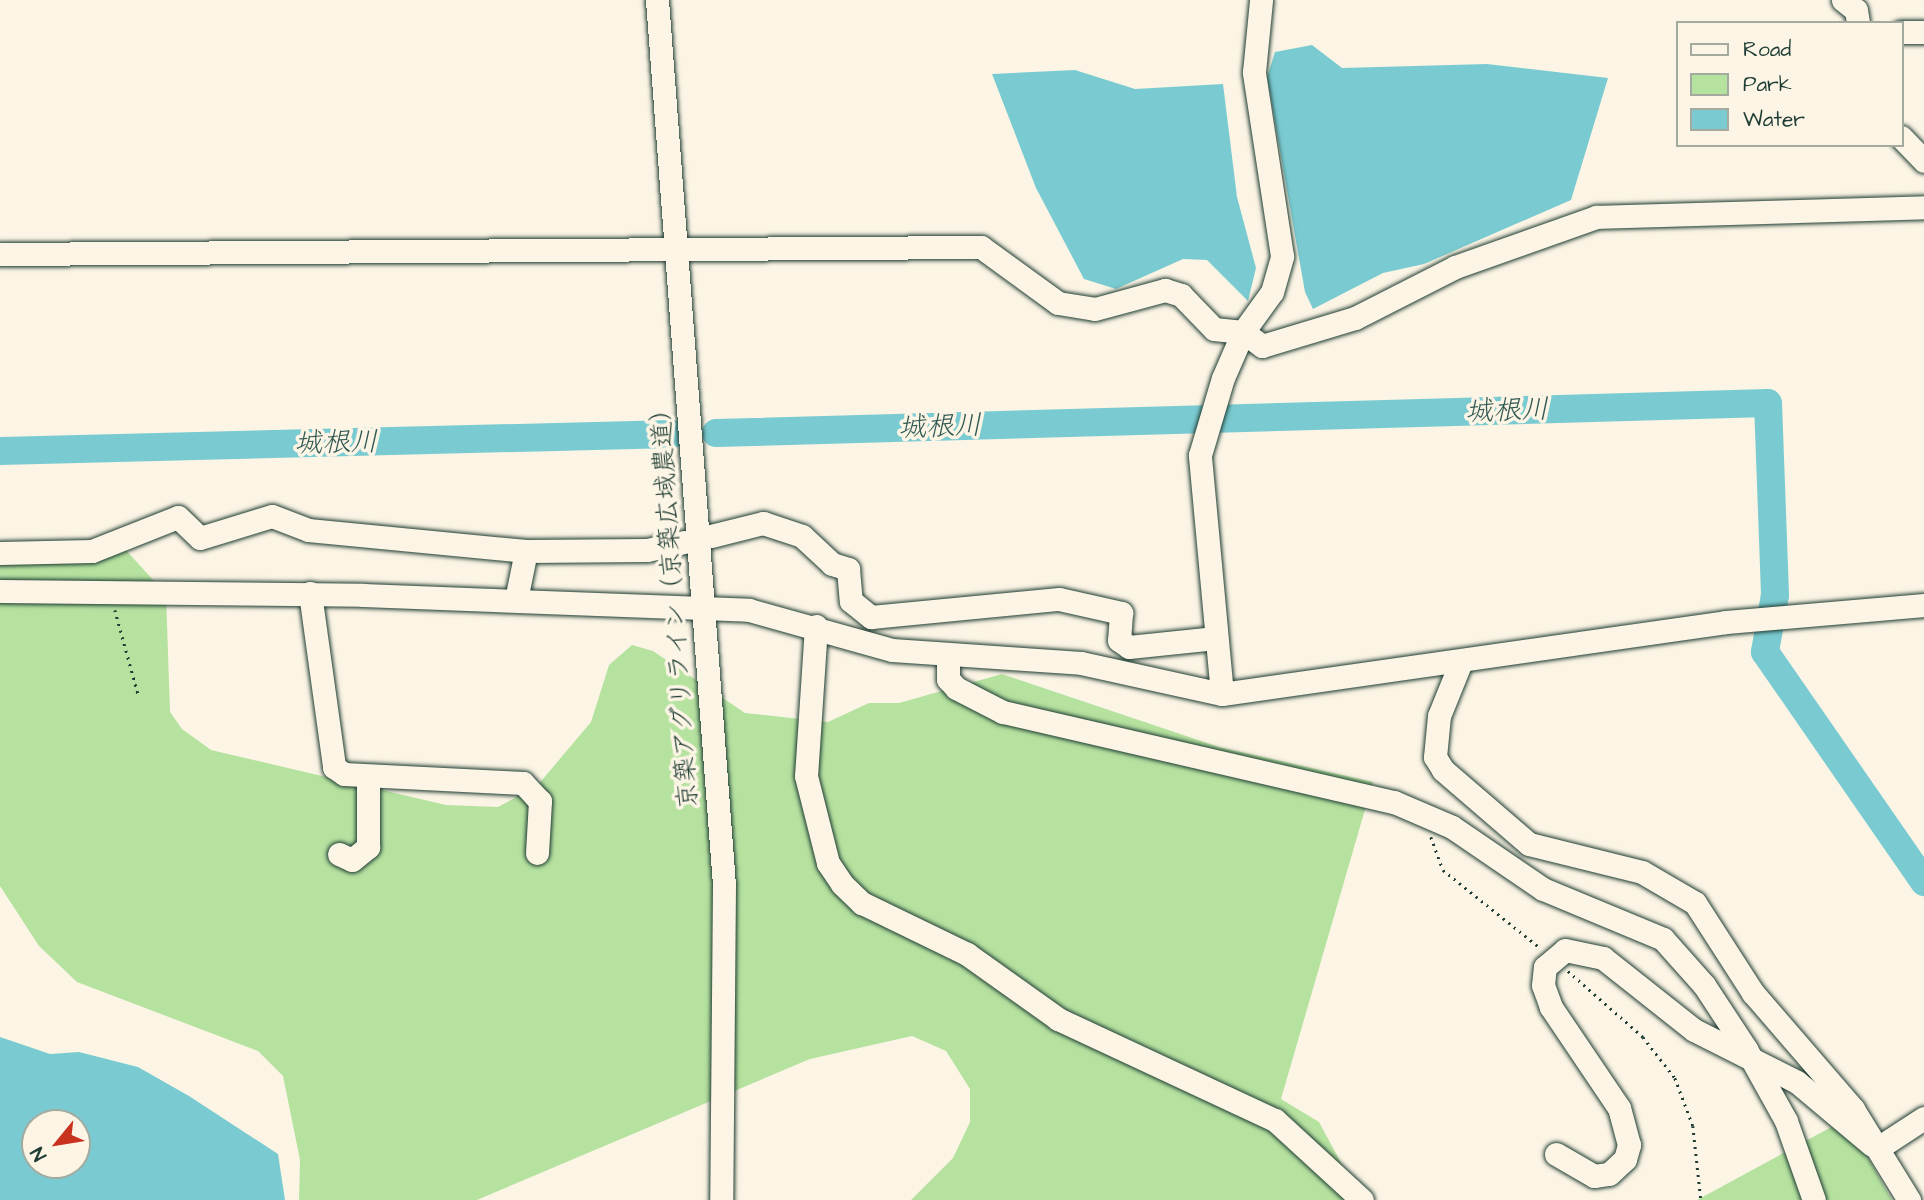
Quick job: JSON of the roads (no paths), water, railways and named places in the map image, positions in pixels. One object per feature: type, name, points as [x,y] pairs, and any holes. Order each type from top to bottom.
[{"type":"street","name":"京築アグリライン（京築広域農道）","points":[[657,0],[704,607],[727,954],[721,1200]]},
{"type":"street","points":[[1222,694],[1200,455],[1244,332],[1272,292],[1282,256],[1254,72],[1261,0]]},
{"type":"street","points":[[1843,0],[1856,10],[1858,21]]},
{"type":"street","points":[[1903,32],[1924,32]]},
{"type":"street","points":[[1903,139],[1924,161]]},
{"type":"street","points":[[0,254],[675,247],[981,247],[1058,303],[1095,309],[1166,290],[1181,295],[1214,329],[1244,332],[1262,346],[1304,338],[1455,267],[1596,217],[1924,207]]},
{"type":"street","points":[[0,553],[92,551],[178,517],[200,538],[272,516],[308,530],[526,551],[647,550],[684,542]]},
{"type":"street","points":[[711,536],[763,523],[802,536],[832,564],[848,569],[851,601],[871,617],[1059,599],[1121,613],[1119,640],[1129,647],[1216,638]]},
{"type":"street","points":[[516,600],[526,551]]},
{"type":"street","points":[[0,591],[310,593],[749,610],[816,626],[892,650],[948,657],[1081,663],[1222,694],[1460,664],[1726,622],[1924,605]]},
{"type":"street","points":[[310,593],[334,767],[368,776],[523,783],[540,801],[537,853]]},
{"type":"street","points":[[816,626],[806,776],[828,863],[842,884],[862,903],[967,954],[1058,1019],[1275,1120],[1362,1200]]},
{"type":"street","points":[[948,657],[948,679],[956,688],[1003,712],[1394,802],[1431,817],[1543,889],[1662,939],[1704,985],[1748,1053],[1794,1139],[1814,1200]]},
{"type":"street","points":[[1460,664],[1439,716],[1435,757],[1443,770],[1529,844],[1642,872],[1695,904],[1753,993],[1830,1077],[1909,1200]]},
{"type":"street","points":[[339,854],[352,860],[368,847],[368,776]]},
{"type":"street","points":[[1556,1154],[1594,1176],[1609,1174],[1625,1160],[1629,1145],[1619,1108],[1551,1007],[1544,985],[1553,958],[1565,950],[1603,957],[1666,1012],[1748,1053],[1797,1082],[1846,1129],[1878,1148]]},
{"type":"street","points":[[1878,1148],[1924,1118]]},
{"type":"water","points":[[1312,45],[1342,68],[1487,64],[1608,78],[1571,200],[1424,264],[1383,273],[1313,309],[1305,292],[1267,77],[1275,52]]},
{"type":"water","points":[[1075,70],[1135,89],[1223,84],[1237,197],[1256,268],[1248,301],[1207,260],[1183,259],[1116,289],[1084,279],[1036,188],[992,74]]},
{"type":"water","points":[[0,1037],[50,1054],[79,1052],[138,1067],[189,1096],[278,1154],[285,1200],[0,1200]]},
{"type":"waterway","name":"城根川","points":[[716,433],[1768,403],[1775,595],[1765,652],[1924,882]]},
{"type":"waterway","name":"城根川","points":[[0,451],[673,434]]}]
